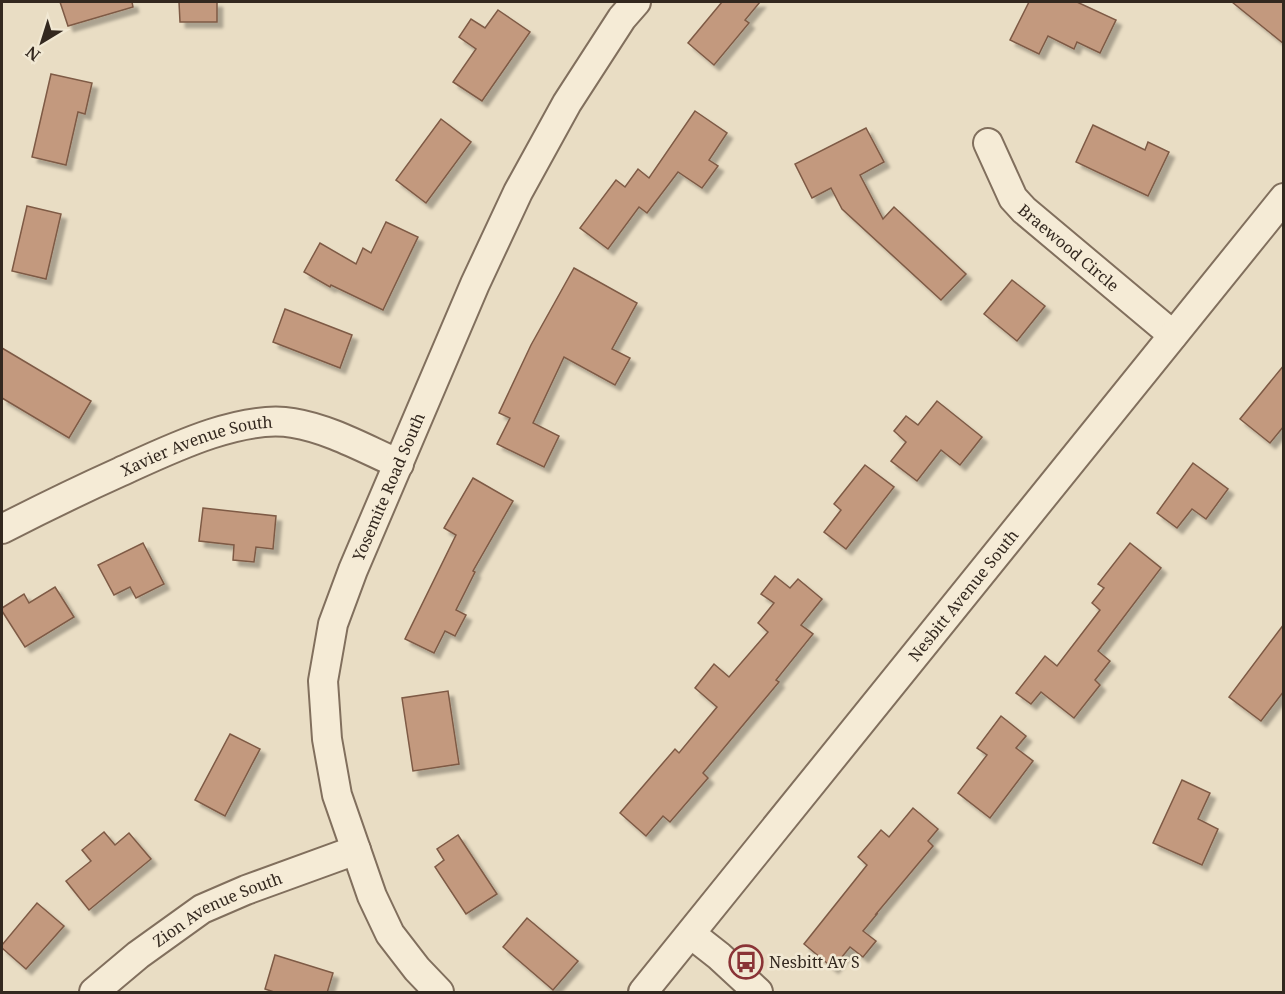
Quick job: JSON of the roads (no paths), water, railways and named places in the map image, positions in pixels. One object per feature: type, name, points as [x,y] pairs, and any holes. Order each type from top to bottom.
[{"type":"street","name":"Yosemite Road South","points":[[439,993],[390,934],[372,896],[337,795],[327,739],[323,681],[333,624],[353,570],[475,284],[518,192],[567,103],[622,18],[636,2]]},
{"type":"street","name":"Braewood Circle","points":[[988,143],[1014,198],[1024,210],[1173,335]]},
{"type":"street","name":"Nesbitt Avenue South","points":[[643,993],[1284,198]]},
{"type":"street","name":"Xavier Avenue South","points":[[2,529],[54,502],[160,454],[221,431],[255,422],[292,423],[327,432],[399,464]]},
{"type":"street","name":"Zion Avenue South","points":[[94,993],[138,955],[202,909],[246,890],[356,850]]},
{"type":"street","points":[[691,934],[719,956],[758,993]]},
{"type":"place","name":"Nesbitt Av S","points":[[746,962]]}]
